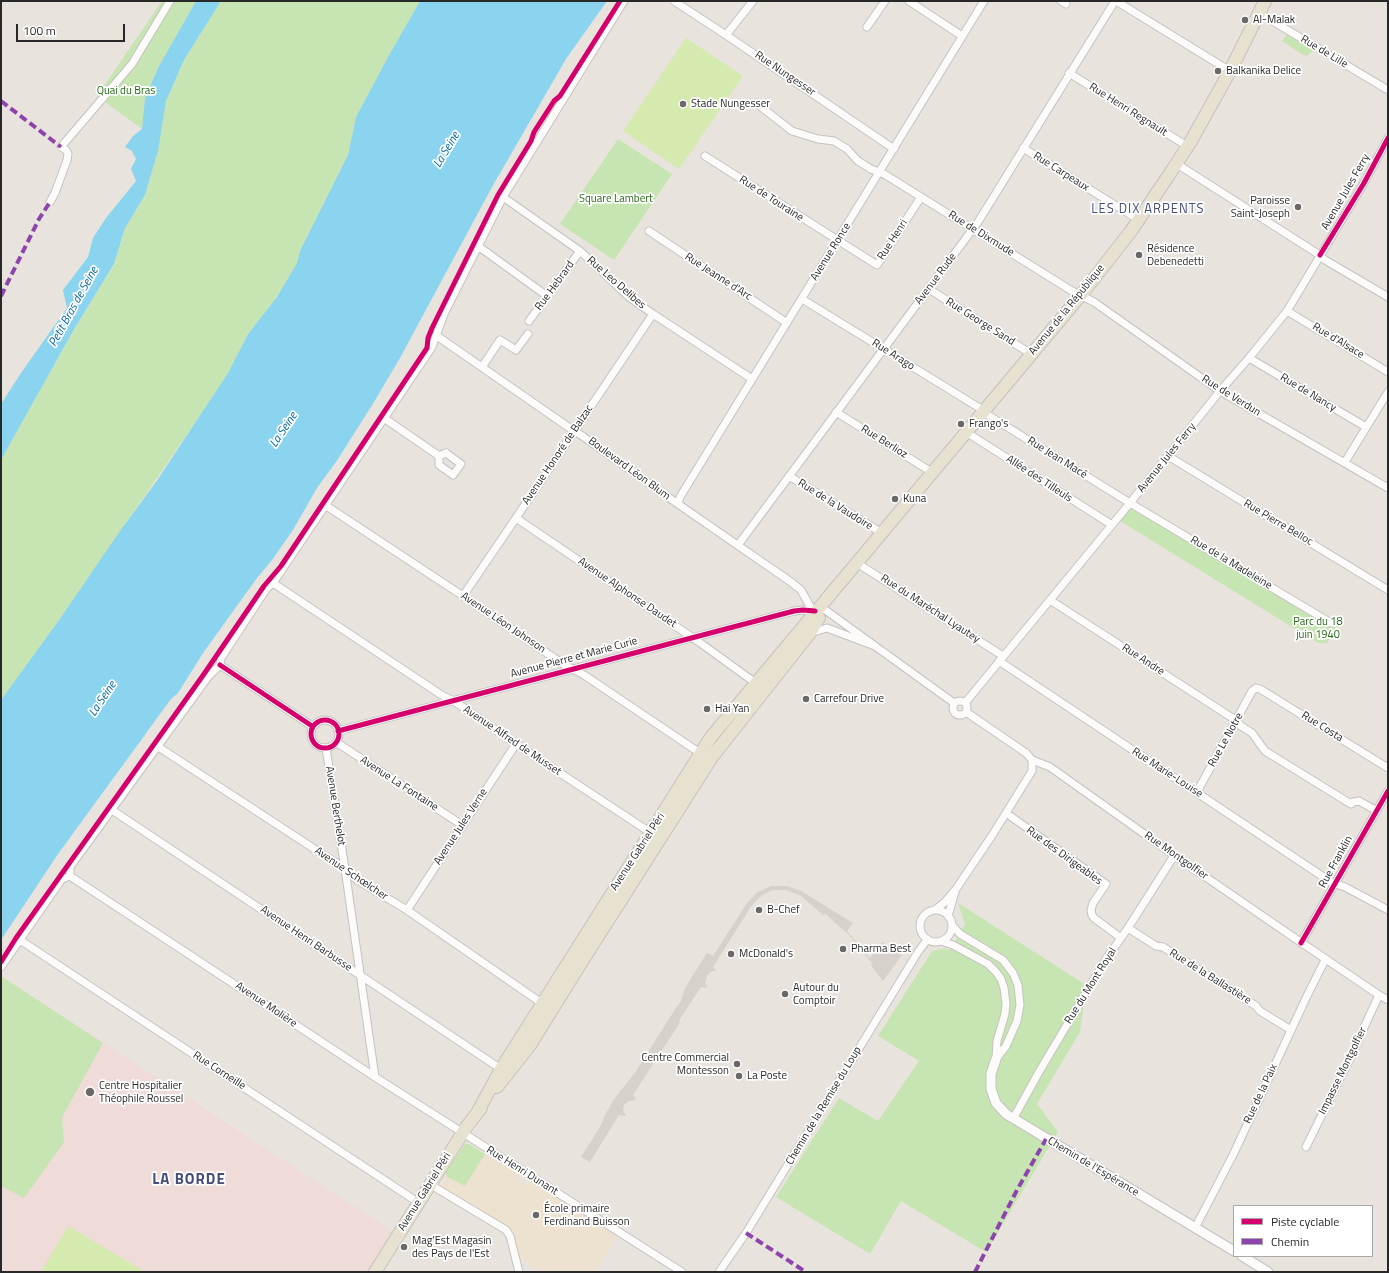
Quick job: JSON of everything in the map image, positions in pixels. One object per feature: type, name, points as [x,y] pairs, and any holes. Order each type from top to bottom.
[{"type":"main road","name":"Avenue de la République","points":[[818,609],[1081,295],[1139,220],[1177,164],[1230,71],[1265,1]]},
{"type":"main road","name":"Avenue Gabriel Péri","points":[[375,1272],[431,1185],[462,1133],[530,1045],[712,757],[810,633],[818,609]]},
{"type":"main road","name":"Avenue Gabriel Péri","points":[[476,1113],[501,1069],[700,753],[818,609]]},
{"type":"street","points":[[50,202],[55,193],[67,160],[68,154],[66,150],[61,147],[132,64],[170,1]]},
{"type":"street","points":[[1,967],[62,879],[70,876],[70,867],[157,746],[208,677],[220,665],[220,658],[432,347],[444,314],[503,197],[624,1]]},
{"type":"street","name":"Rue Nungesser","points":[[674,1],[894,149]]},
{"type":"street","points":[[726,35],[753,1]]},
{"type":"street","points":[[867,27],[885,1]]},
{"type":"street","points":[[909,1],[962,36]]},
{"type":"street","name":"Avenue Ronce","points":[[678,504],[680,497],[984,1]]},
{"type":"street","points":[[1115,1],[1230,71]]},
{"type":"street","name":"Avenue Rude","points":[[738,545],[973,229],[1115,1]]},
{"type":"street","name":"Rue de Lille","points":[[1259,13],[1388,90]]},
{"type":"street","name":"Rue Henri Regnault","points":[[1069,73],[1187,146]]},
{"type":"street","name":"Rue de Dixmude","points":[[756,103],[792,131],[818,139],[834,141],[847,149],[858,161],[871,169],[880,172],[1072,291],[1081,295]]},
{"type":"street","name":"Avenue Jules Ferry","points":[[965,703],[1220,391],[1250,358],[1287,311],[1364,184],[1388,138]]},
{"type":"street","name":"Rue Carpeaux","points":[[1023,148],[1139,220]]},
{"type":"street","name":"Rue de Touraine","points":[[705,156],[838,241]]},
{"type":"street","points":[[1177,164],[1388,297]]},
{"type":"street","name":"Rue Leo Delibes","points":[[503,197],[580,251],[629,297],[752,379]]},
{"type":"street","name":"Rue Henri","points":[[838,241],[877,266],[921,197]]},
{"type":"street","name":"Rue Jeanne d'Arc","points":[[649,231],[788,323]]},
{"type":"street","points":[[478,246],[548,296]]},
{"type":"street","name":"Rue Hebrard","points":[[530,321],[580,251]]},
{"type":"street","name":"Rue George Sand","points":[[929,289],[1031,354]]},
{"type":"street","name":"Rue de Verdun","points":[[1081,295],[1094,302],[1220,391],[1388,488]]},
{"type":"street","name":"Rue Arago","points":[[802,298],[984,411]]},
{"type":"street","name":"Rue d'Alsace","points":[[1287,311],[1388,372]]},
{"type":"street","name":"Avenue Honoré de Balzac","points":[[463,596],[653,314]]},
{"type":"street","points":[[482,367],[500,340],[516,350],[528,334]]},
{"type":"street","name":"Boulevard Léon Blum","points":[[437,336],[574,431],[582,435],[801,590],[818,609]]},
{"type":"street","name":"Rue de Nancy","points":[[1250,358],[1366,427]]},
{"type":"street","points":[[1345,462],[1388,392]]},
{"type":"street","name":"Rue Jean Macé","points":[[984,411],[1130,503]]},
{"type":"street","name":"Rue Berlioz","points":[[836,412],[933,473]]},
{"type":"street","points":[[384,418],[439,456]]},
{"type":"street","name":"Allée des Tilleuls","points":[[966,432],[1112,525]]},
{"type":"street","name":"Rue Pierre Belloc","points":[[1168,456],[1388,590]]},
{"type":"street","name":"Rue de la Vaudoire","points":[[789,476],[882,533]]},
{"type":"street","name":"Rue de la Madeleine","points":[[1130,503],[1331,622]]},
{"type":"street","name":"Avenue Léon Johnson","points":[[325,505],[700,753]]},
{"type":"street","name":"Avenue Alphonse Daudet","points":[[516,518],[692,637],[757,684]]},
{"type":"street","name":"Rue du Maréchal Lyautey","points":[[857,563],[1001,658]]},
{"type":"street","name":"Avenue Alfred de Musset","points":[[272,582],[443,696],[454,701],[516,744],[645,829],[650,834]]},
{"type":"street","points":[[794,611],[800,603],[801,590]]},
{"type":"street","name":"Rue Andre","points":[[1050,600],[1237,721],[1241,726],[1252,733],[1265,751],[1352,804],[1359,801],[1377,811]]},
{"type":"street","name":"Avenue Pierre et Marie Curie","points":[[338,731],[794,611],[818,609]]},
{"type":"street","name":"Rue Montgolfier","points":[[818,609],[875,646],[954,703],[953,710],[955,714],[960,715],[966,712],[1026,753],[1032,760],[1050,767],[1325,960],[1388,1000]]},
{"type":"street","name":"Rue Montgolfier","points":[[810,633],[827,628],[875,646]]},
{"type":"street","name":"Rue Marie-Louise","points":[[1001,658],[1331,882],[1345,886],[1388,910]]},
{"type":"street","points":[[220,665],[312,726]]},
{"type":"street","name":"Rue Le Notre","points":[[1197,792],[1252,691],[1256,688]]},
{"type":"street","name":"Rue Costa","points":[[1256,688],[1260,689],[1388,768]]},
{"type":"street","points":[[954,703],[958,701],[965,703],[967,708],[966,712]]},
{"type":"street","points":[[321,720],[328,720],[334,723],[338,731],[338,738],[336,742],[330,747],[326,748],[316,746],[312,740],[310,731],[312,726],[321,720]]},
{"type":"street","name":"Avenue La Fontaine","points":[[336,742],[462,825]]},
{"type":"street","name":"Avenue Jules Verne","points":[[407,910],[516,744]]},
{"type":"street","name":"Avenue Schœlcher","points":[[157,746],[345,869],[357,880],[407,910],[543,1004]]},
{"type":"street","name":"Avenue Berthelot","points":[[326,748],[375,1077]]},
{"type":"street","points":[[935,910],[945,902],[956,889],[1006,813],[1032,771],[1032,760]]},
{"type":"street","name":"Rue Franklin","points":[[1301,943],[1387,794]]},
{"type":"street","name":"Avenue Henri Barbusse","points":[[112,810],[501,1069]]},
{"type":"street","name":"Rue des Dirigeables","points":[[1006,813],[1106,884],[1091,907],[1092,914],[1094,918],[1121,938]]},
{"type":"street","name":"Rue du Mont Royal","points":[[1013,1119],[1088,988],[1172,859],[1176,856]]},
{"type":"street","name":"Avenue Molière","points":[[70,876],[462,1133]]},
{"type":"street","points":[[948,916],[956,889]]},
{"type":"street","points":[[935,910],[945,912],[948,916],[952,924],[949,935],[941,941],[936,942],[927,940],[921,934],[920,921],[924,914],[928,911],[935,910]]},
{"type":"street","name":"Chemin de l'Espérance","points":[[952,924],[960,934],[1003,960],[1010,968],[1017,981],[1020,1001],[1017,1021],[1006,1046],[996,1059]]},
{"type":"street","name":"Rue de la Ballastière","points":[[1128,928],[1156,946],[1163,947],[1291,1030]]},
{"type":"street","name":"Rue Corneille","points":[[20,940],[419,1203]]},
{"type":"street","name":"Chemin de la Remise du Loup","points":[[719,1272],[746,1233],[918,952],[927,940]]},
{"type":"street","name":"Chemin de l'Espérance","points":[[941,941],[953,945],[988,964],[996,972],[1002,982],[1005,993],[1005,1014],[997,1041],[996,1059],[990,1082],[993,1097],[1000,1109],[1013,1119],[1233,1250]]},
{"type":"street","name":"Rue de la Paix","points":[[1195,1228],[1233,1155],[1325,960]]},
{"type":"street","name":"Impasse Montgolfier","points":[[1306,1147],[1379,995]]},
{"type":"street","name":"Rue Henri Dunant","points":[[462,1133],[682,1272]]},
{"type":"street","points":[[431,1185],[506,1230],[510,1236],[519,1272]]},
{"type":"street","points":[[1244,1257],[1268,1272]]},
{"type":"shaded area","points":[[771,886],[787,886],[801,891],[853,923],[847,931],[870,958],[882,942],[902,955],[883,981],[871,965],[872,963],[848,934],[826,914],[823,915],[801,896],[786,890],[773,890],[762,895],[752,905],[713,967],[716,971],[712,971],[707,975],[705,983],[707,988],[701,987],[633,1095],[636,1100],[629,1101],[624,1105],[623,1110],[626,1116],[619,1115],[590,1162],[581,1157],[600,1127],[614,1099],[634,1074],[681,1001],[685,988],[707,953],[713,956],[747,903],[758,892]]},
{"type":"shaded area","name":"Centre Hospitalier Théophile Roussel","points":[[1,976],[398,1235],[375,1272],[1,1272]]},
{"type":"shaded area","name":"École primaire Ferdinand Buisson","points":[[485,1154],[520,1176],[518,1180],[527,1186],[529,1181],[617,1237],[594,1272],[541,1272],[519,1259],[513,1230],[443,1187],[447,1177],[465,1186]]},
{"type":"green space","name":"Quai du Bras","points":[[162,1],[196,1],[159,66],[145,97],[142,129],[97,96]]},
{"type":"green space","points":[[221,1],[420,1],[356,117],[348,155],[300,251],[297,263],[277,297],[248,334],[228,373],[199,417],[59,620],[1,700],[1,460],[73,331],[114,265],[125,228],[145,195],[157,154],[166,101],[184,60]]},
{"type":"green space","points":[[1289,32],[1316,49],[1306,56],[1300,53],[1282,41]]},
{"type":"green space","name":"Stade Nungesser","points":[[686,38],[743,76],[679,169],[623,131]]},
{"type":"green space","name":"Square Lambert","points":[[618,139],[672,174],[614,260],[560,224]]},
{"type":"green space","name":"Parc du 18 juin 1940","points":[[1130,503],[1331,623],[1336,628],[1327,643],[1318,643],[1117,519]]},
{"type":"green space","points":[[958,903],[1086,985],[1080,1032],[1037,1104],[1058,1132],[986,1252],[901,1201],[870,1254],[776,1197],[839,1098],[878,1121],[919,1061],[878,1036],[932,951],[945,948],[950,950],[965,924]]},
{"type":"green space","points":[[1,976],[103,1043],[62,1117],[64,1142],[24,1198],[1,1186]]},
{"type":"green space","points":[[465,1144],[469,1144],[485,1154],[465,1186],[447,1177],[446,1172]]},
{"type":"green space","points":[[68,1226],[142,1270],[141,1272],[41,1272]]},
{"type":"water","name":"Petit Bras de Seine","points":[[196,1],[221,1],[184,60],[166,101],[158,151],[145,195],[125,228],[114,264],[73,331],[1,460],[1,404],[67,308],[63,290],[88,257],[93,238],[106,218],[136,181],[131,169],[136,159],[132,151],[125,147],[133,136],[142,129],[145,98],[159,66]]},
{"type":"water","name":"La Seine","points":[[420,1],[607,1],[566,59],[492,187],[400,358],[338,459],[317,488],[293,530],[203,653],[178,693],[171,699],[58,854],[1,940],[1,700],[158,479],[228,373],[248,334],[277,297],[297,263],[300,251],[348,155],[356,117]]},
{"type":"marked path","points":[[1,101],[61,147]]},
{"type":"marked path","points":[[1,296],[39,219],[50,202]]},
{"type":"marked path","points":[[975,1272],[1017,1190],[1046,1139]]},
{"type":"marked path","points":[[746,1233],[806,1272]]},
{"type":"cycle path","points":[[1,962],[16,938],[204,674],[264,586],[281,566],[427,348],[428,338],[432,328],[498,195],[531,141],[534,132],[554,101],[560,96],[620,1]]},
{"type":"cycle path","points":[[1320,255],[1364,183],[1388,138]]},
{"type":"cycle path","points":[[338,731],[794,611],[815,611]]},
{"type":"cycle path","points":[[220,665],[312,726]]},
{"type":"cycle path","points":[[325,720],[335,724],[339,734],[335,744],[325,748],[315,744],[311,734],[315,724],[325,720]]},
{"type":"cycle path","points":[[1301,943],[1388,791]]},
{"type":"place","name":"Al-Malak","points":[[1245,20]]},
{"type":"place","name":"Balkanika Delice","points":[[1218,71]]},
{"type":"place","name":"Stade Nungesser","points":[[683,104]]},
{"type":"place","name":"Paroisse Saint-Joseph","points":[[1298,207]]},
{"type":"place","name":"Résidence Debenedetti","points":[[1139,255]]},
{"type":"place","name":"Frango's","points":[[961,424]]},
{"type":"place","name":"Kuna","points":[[895,499]]},
{"type":"place","name":"Carrefour Drive","points":[[806,699]]},
{"type":"place","name":"Hai Yan","points":[[707,709]]},
{"type":"place","name":"B-Chef","points":[[759,910]]},
{"type":"place","name":"Pharma Best","points":[[843,949]]},
{"type":"place","name":"McDonald's","points":[[731,954]]},
{"type":"place","name":"Autour du Comptoir","points":[[785,994]]},
{"type":"place","name":"Centre Commercial Montesson","points":[[737,1064]]},
{"type":"place","name":"La Poste","points":[[739,1076]]},
{"type":"place","name":"Centre Hospitalier Théophile Roussel","points":[[90,1092]]},
{"type":"place","name":"École primaire Ferdinand Buisson","points":[[536,1215]]},
{"type":"place","name":"Mag'Est Magasin des Pays de l'Est","points":[[404,1247]]},
{"type":"district","name":"LES DIX ARPENTS","points":[[1148,210]]},
{"type":"district","name":"LA BORDE","points":[[189,1180]]}]
